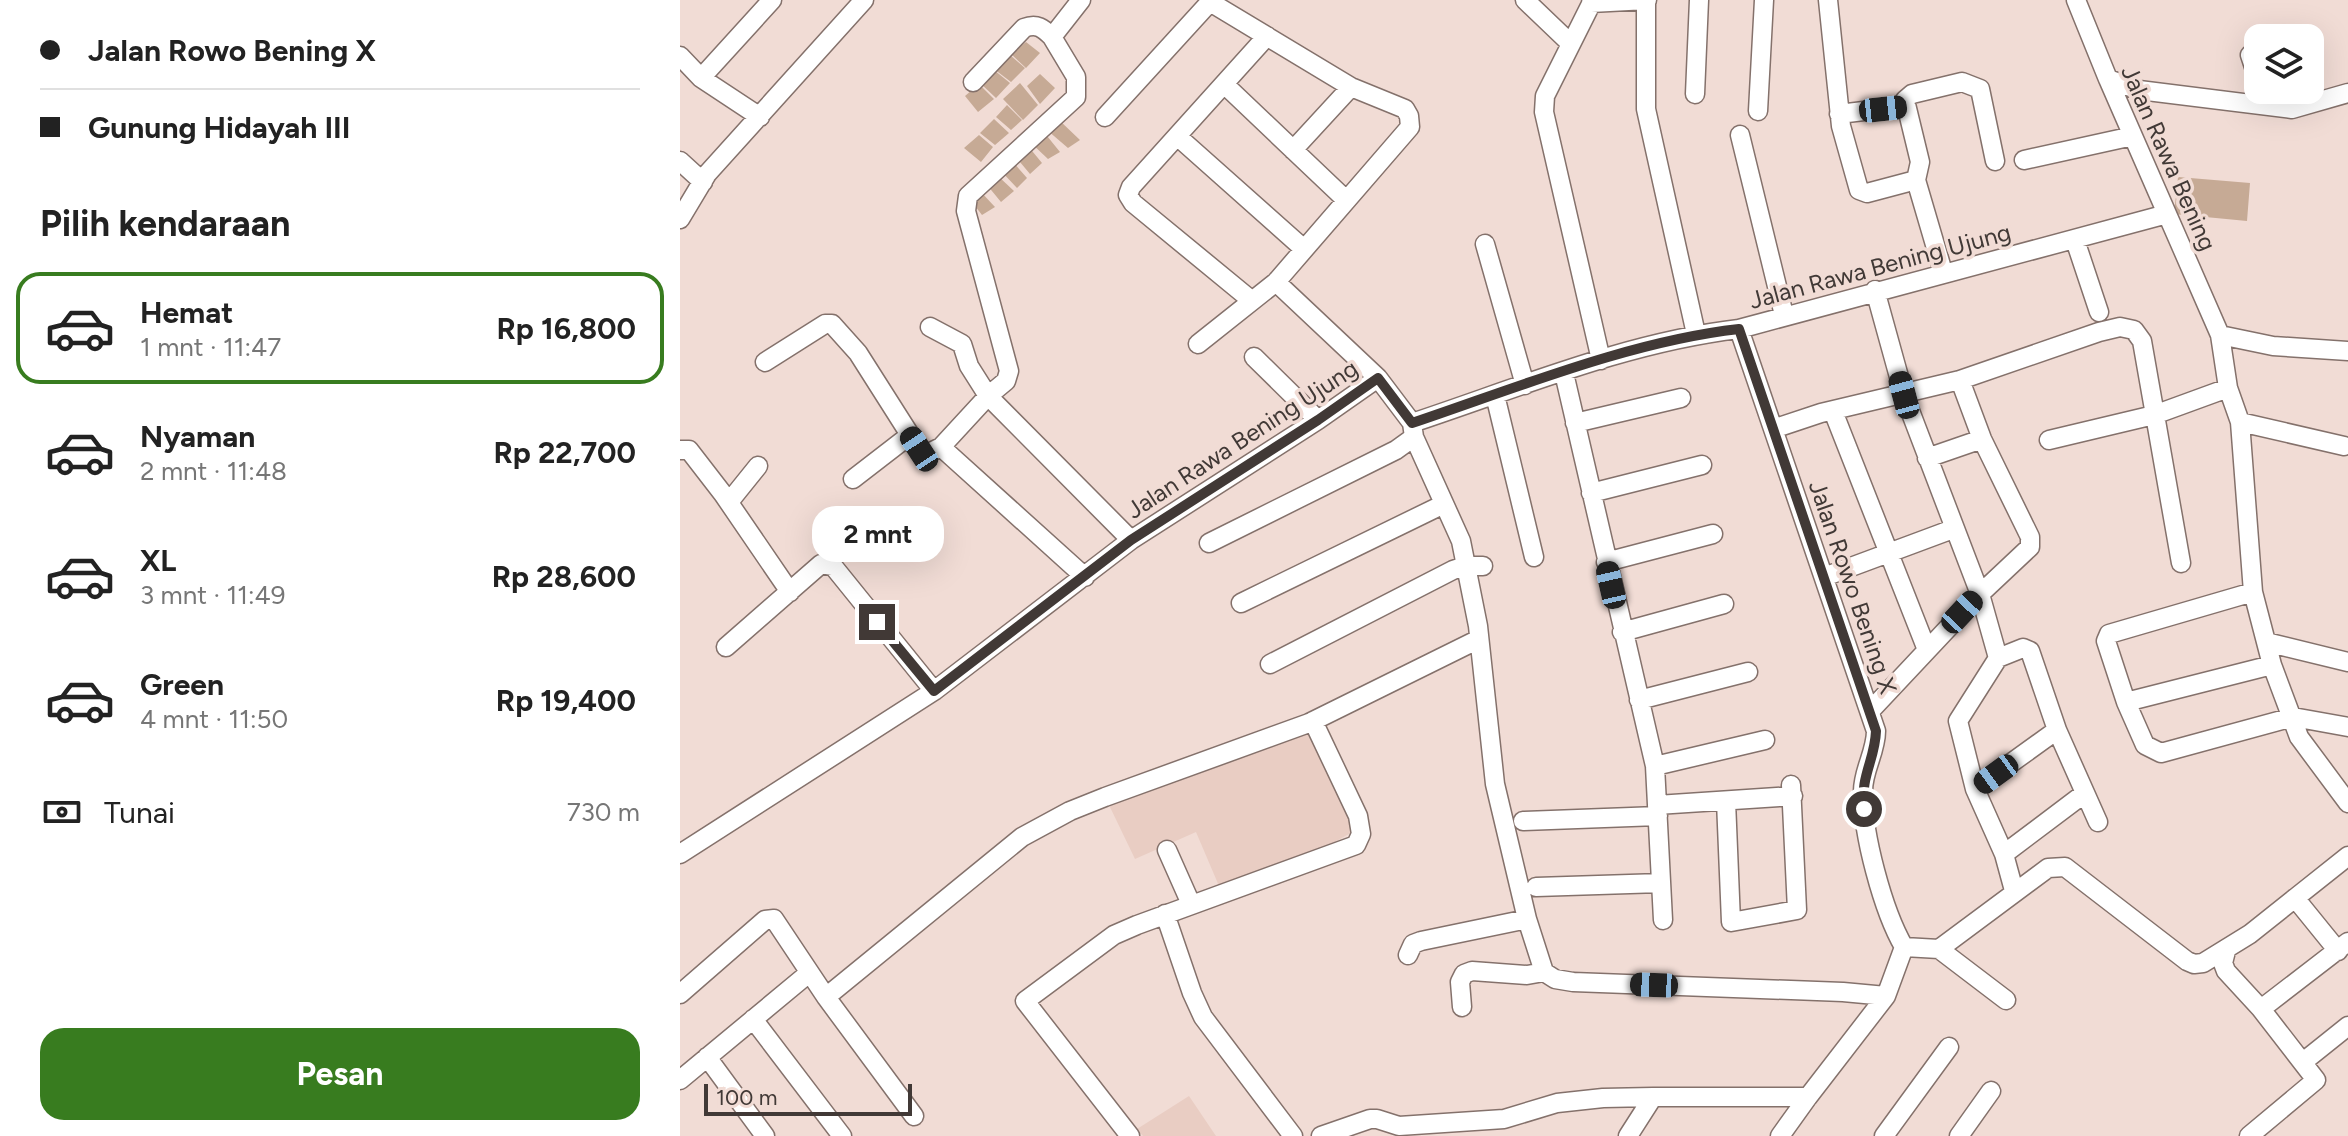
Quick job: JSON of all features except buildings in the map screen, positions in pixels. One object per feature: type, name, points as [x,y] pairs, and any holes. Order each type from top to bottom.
[{"type":"street","points":[[701,78],[772,0]]},
{"type":"street","points":[[680,219],[703,182],[864,0]]},
{"type":"street","points":[[1052,37],[1081,0]]},
{"type":"street","points":[[1525,0],[1571,44]]},
{"type":"street","points":[[1601,360],[1544,112],[1545,96],[1592,2],[1646,0],[1646,109],[1696,334]]},
{"type":"street","points":[[1695,94],[1699,0]]},
{"type":"street","points":[[1758,111],[1764,0]]},
{"type":"street","points":[[1828,0],[1839,114],[1859,190],[1867,193],[1916,180],[1920,174],[1920,162],[1905,100],[1912,94],[1962,82],[1980,89],[1995,161]]},
{"type":"street","name":"Jalan Rawa Bening","points":[[2076,0],[2220,335],[2228,388],[2240,422],[2253,592],[2272,665],[2299,737],[2348,803]]},
{"type":"street","points":[[1105,117],[1211,1],[1351,87],[1405,109],[1409,116],[1410,127],[1276,282],[1198,344]]},
{"type":"street","points":[[765,362],[825,324],[832,324],[858,353],[919,449],[927,454],[941,447],[1006,381],[1009,371],[966,211],[968,196],[1076,97],[1076,77],[1052,37],[1042,27],[1031,25],[1024,28],[973,82]]},
{"type":"street","points":[[1251,300],[1133,203],[1128,195],[1131,187],[1267,36]]},
{"type":"street","points":[[680,56],[701,78],[760,117]]},
{"type":"street","points":[[2108,79],[2139,90],[2244,98]]},
{"type":"street","points":[[1224,84],[1345,199]]},
{"type":"street","points":[[1293,150],[1351,87]]},
{"type":"street","points":[[2324,100],[2348,93]]},
{"type":"street","points":[[2278,104],[2292,109],[2310,104]]},
{"type":"street","points":[[1839,114],[1905,106]]},
{"type":"street","points":[[1740,135],[1784,315]]},
{"type":"street","points":[[1177,136],[1304,249]]},
{"type":"street","points":[[2024,160],[2133,136]]},
{"type":"street","points":[[680,161],[703,182]]},
{"type":"street","points":[[1916,180],[1943,272]]},
{"type":"street","name":"Jalan Rawa Bening Ujung","points":[[680,854],[934,691],[1131,540],[1378,378],[1413,430],[1495,395],[1601,360],[1696,334],[1739,329],[2167,214]]},
{"type":"street","points":[[2075,240],[2099,312]]},
{"type":"street","points":[[1485,244],[1525,385]]},
{"type":"street","points":[[1276,282],[1378,378]]},
{"type":"street","points":[[1875,290],[1904,395],[1980,594],[1998,658]]},
{"type":"street","points":[[930,327],[962,344],[969,366],[988,396],[1131,540]]},
{"type":"street","points":[[1773,429],[1960,380],[2120,327],[2134,330],[2142,341],[2181,563]]},
{"type":"street","name":"Jalan Rowo Bening X","points":[[1739,329],[1871,710],[1876,743],[1864,780],[1864,809],[1885,905],[1904,947]]},
{"type":"street","points":[[2220,335],[2273,346],[2348,351]]},
{"type":"street","points":[[1254,357],[1318,420]]},
{"type":"street","points":[[1564,373],[1655,766],[1663,920]]},
{"type":"street","points":[[1871,710],[1980,594],[2030,547],[2031,542],[1982,439],[1960,380]]},
{"type":"street","points":[[2049,440],[2154,415],[2228,388]]},
{"type":"street","points":[[1495,395],[1534,557]]},
{"type":"street","points":[[1575,423],[1681,398]]},
{"type":"street","points":[[1833,411],[1927,650]]},
{"type":"street","points":[[2240,422],[2344,446]]},
{"type":"street","points":[[1209,543],[1396,450],[1413,430],[1442,505],[1474,566],[1495,784],[1527,919],[1544,972],[1555,979],[1573,982],[1829,991],[1886,996]]},
{"type":"street","points":[[853,479],[910,435]]},
{"type":"street","points":[[1927,458],[1982,439]]},
{"type":"street","points":[[941,447],[1085,577]]},
{"type":"street","points":[[680,450],[689,450],[729,502],[790,592]]},
{"type":"street","points":[[1591,493],[1702,465]]},
{"type":"street","points":[[729,502],[758,466]]},
{"type":"street","points":[[1241,603],[1442,505]]},
{"type":"street","points":[[1824,577],[1953,529]]},
{"type":"street","points":[[1606,562],[1713,534]]},
{"type":"street","points":[[726,647],[821,564],[833,566],[934,691]]},
{"type":"street","points":[[1270,664],[1474,566]]},
{"type":"street","points":[[2253,592],[2109,634],[2106,641],[2126,702],[2145,745],[2161,753],[2293,717],[2348,727]]},
{"type":"street","points":[[1622,632],[1724,604]]},
{"type":"street","points":[[826,997],[1022,837],[1070,811],[1105,797],[1313,721],[1479,639]]},
{"type":"street","points":[[2266,642],[2348,662]]},
{"type":"street","points":[[2013,887],[2004,854],[1975,789],[1958,721],[1998,658],[2023,648],[2030,651],[2057,730],[2098,822]]},
{"type":"street","points":[[2126,702],[2272,665]]},
{"type":"street","points":[[1639,700],[1748,672]]},
{"type":"street","points":[[1130,1136],[1025,1001],[1114,935],[1356,845],[1361,828],[1358,816],[1313,721]]},
{"type":"street","points":[[1975,789],[2057,730]]},
{"type":"street","points":[[1655,766],[1765,740]]},
{"type":"street","points":[[1523,821],[1658,810],[1792,791],[1797,910],[1731,922],[1726,801]]},
{"type":"street","points":[[2004,854],[2085,793]]},
{"type":"street","points":[[1167,850],[1191,904]]},
{"type":"street","points":[[1939,949],[2048,868],[2057,866],[2073,871],[2187,961],[2203,963],[2226,951],[2348,856]]},
{"type":"street","points":[[1536,887],[1661,883]]},
{"type":"street","points":[[2261,1009],[2343,946],[2295,898]]},
{"type":"street","points":[[1165,914],[1203,1017],[1293,1136]]},
{"type":"street","points":[[680,994],[770,918],[777,922],[809,973],[914,1116]]},
{"type":"street","points":[[1408,955],[1413,944],[1421,941],[1527,919]]},
{"type":"street","points":[[1780,1136],[1886,996],[1904,947],[1939,949],[2006,1000]]},
{"type":"street","points":[[2226,951],[2223,963],[2226,971],[2261,1009],[2316,1080],[2249,1136]]},
{"type":"street","points":[[1462,1007],[1460,982],[1464,974],[1472,971],[1527,975],[1544,972]]},
{"type":"street","points":[[680,1080],[809,973]]},
{"type":"street","points":[[753,1019],[842,1136]]},
{"type":"street","points":[[2303,1062],[2348,1026]]},
{"type":"street","points":[[1884,1136],[1949,1047]]},
{"type":"street","points":[[707,1057],[765,1136]]},
{"type":"street","points":[[1959,1136],[1991,1091]]},
{"type":"street","points":[[1628,1136],[1653,1097]]},
{"type":"street","points":[[1321,1136],[1370,1119],[1399,1126],[1504,1119],[1557,1103],[1603,1098],[1808,1097]]},
{"type":"shaded area","points":[[1311,730],[1356,830],[1324,848],[1219,886],[1196,832],[1135,859],[1109,805]]},
{"type":"shaded area","points":[[1189,1096],[1216,1136],[1143,1136],[1137,1129]]},
{"type":"route","points":[[877,622],[934,691],[1131,540],[1378,378],[1412,423],[1601,360],[1696,334],[1739,329],[1871,710],[1876,743],[1864,780],[1864,809]]}]
